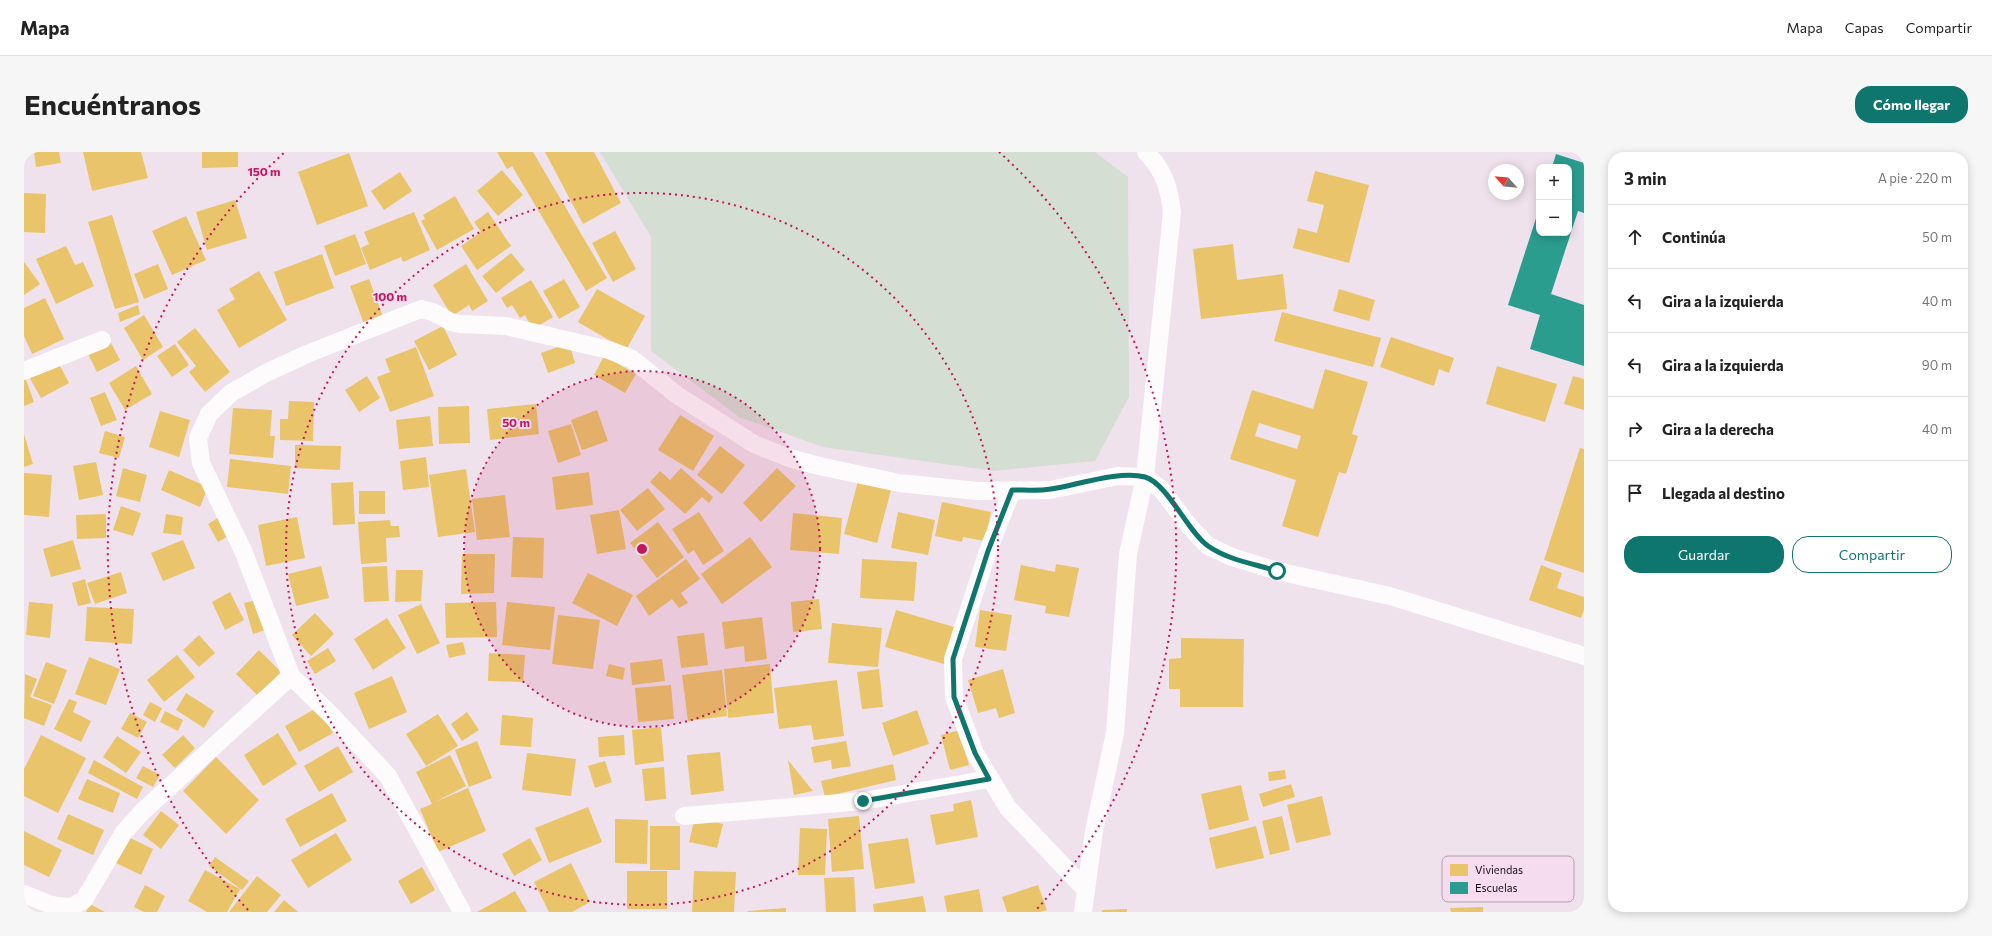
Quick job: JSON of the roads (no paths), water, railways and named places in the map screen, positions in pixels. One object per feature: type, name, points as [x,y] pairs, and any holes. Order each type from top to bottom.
[{"type":"street","points":[[1082,912],[1094,831],[1115,733],[1128,554],[1145,477],[1172,212],[1168,186],[1156,162],[1146,152]]},
{"type":"street","points":[[462,912],[388,776],[332,716],[291,676],[244,552],[201,463],[198,438],[209,414],[232,393],[266,372],[307,354],[421,309],[433,312],[451,322],[460,324],[506,326],[609,350],[632,359],[677,395],[723,425],[754,444],[788,458],[898,482],[977,491],[1050,490],[1118,476],[1145,477],[1161,489],[1190,527],[1208,546],[1232,557],[1277,571],[1390,596],[1584,656]]},
{"type":"street","points":[[24,371],[102,340]]},
{"type":"street","points":[[1012,490],[988,551],[953,659],[954,697],[975,753],[989,779],[1008,808],[1086,890]]},
{"type":"street","points":[[24,894],[50,904],[63,907],[74,906],[84,900],[124,832],[143,811],[291,676]]},
{"type":"street","points":[[684,816],[863,801],[989,779]]}]
